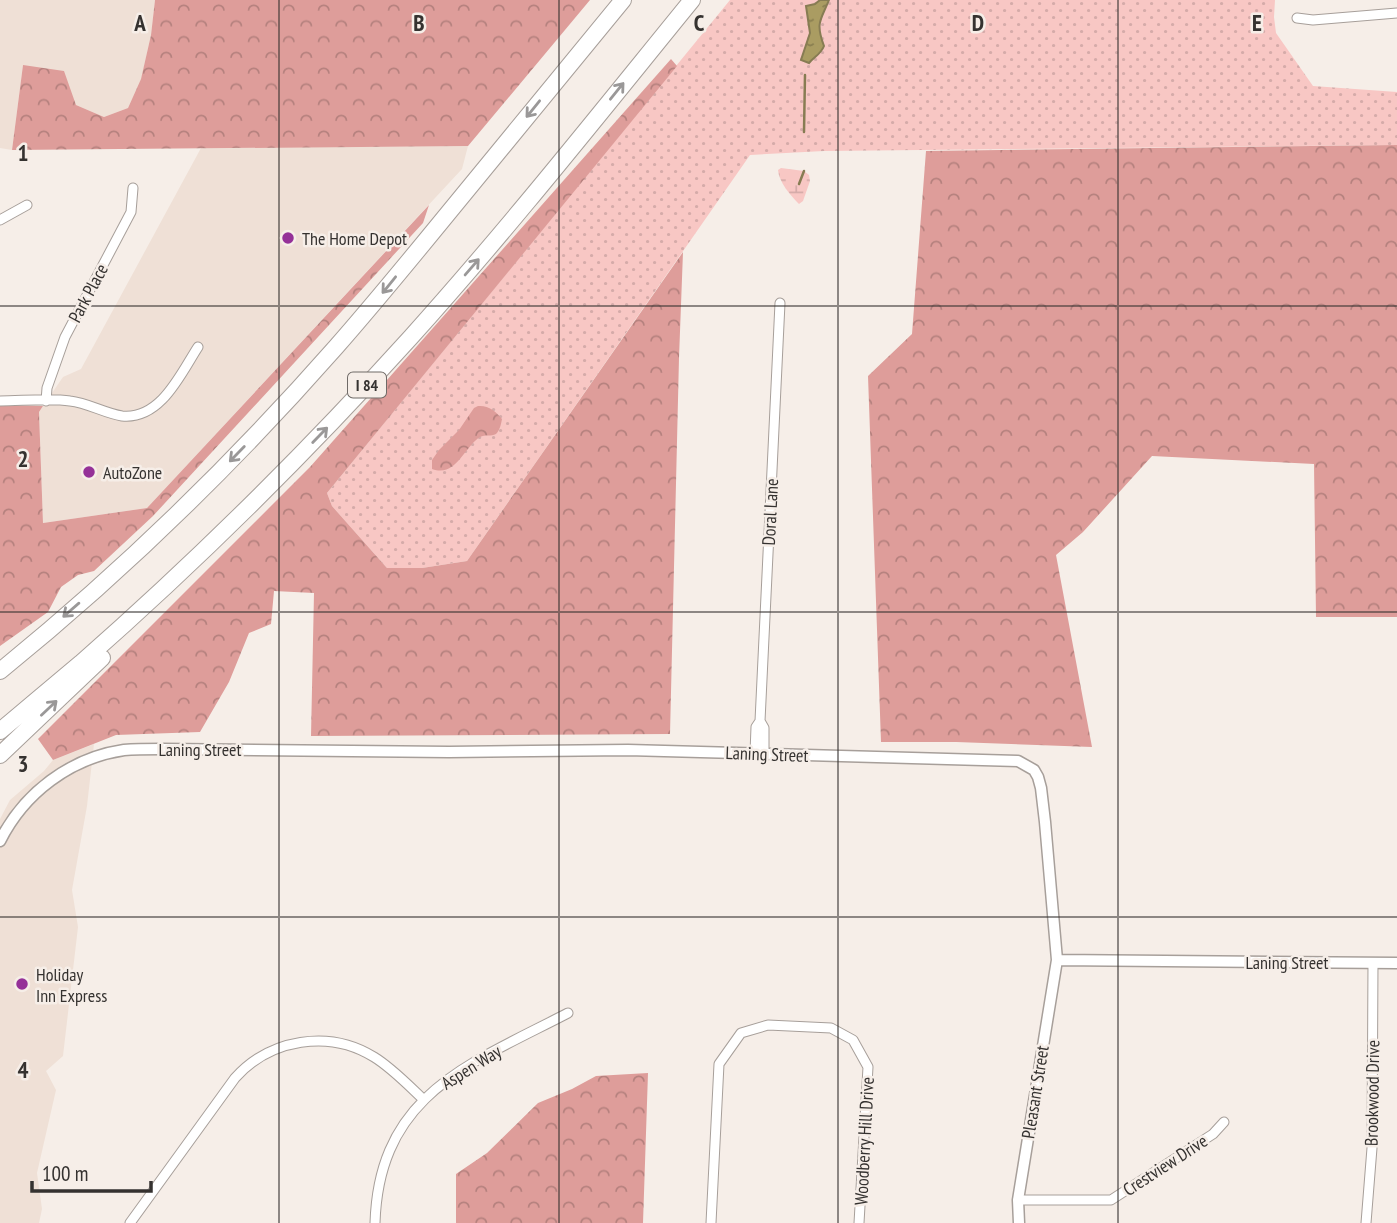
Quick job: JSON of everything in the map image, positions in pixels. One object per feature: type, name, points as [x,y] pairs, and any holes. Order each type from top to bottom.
[{"type":"highway","name":"I 84","points":[[0,671],[137,552],[292,396],[375,302],[624,0]]},
{"type":"highway","name":"I 84","points":[[0,731],[122,626],[209,545],[382,369],[499,236],[692,0]]},
{"type":"highway","points":[[0,755],[179,585],[292,463]]},
{"type":"street","points":[[1297,18],[1313,20],[1397,13]]},
{"type":"street","name":"Park Place","points":[[46,401],[47,388],[65,337],[131,212],[133,188]]},
{"type":"street","points":[[0,220],[27,205]]},
{"type":"street","name":"Doral Lane","points":[[759,754],[756,727],[760,721],[780,303]]},
{"type":"street","points":[[0,401],[71,401],[124,416],[142,413],[167,395],[198,347]]},
{"type":"street","name":"Laning Street","points":[[0,841],[23,805],[47,783],[91,759],[124,750],[628,750],[1018,761],[1034,770],[1041,788],[1057,960],[1397,963]]},
{"type":"street","name":"Pleasant Street","points":[[1019,1223],[1018,1200],[1057,960]]},
{"type":"street","name":"Brookwood Drive","points":[[1366,1223],[1373,1148],[1373,963]]},
{"type":"street","name":"Aspen Way","points":[[375,1223],[377,1192],[388,1154],[402,1128],[424,1100],[465,1066],[568,1013]]},
{"type":"street","name":"Woodberry Hill Drive","points":[[711,1223],[719,1064],[741,1033],[768,1025],[831,1028],[853,1040],[868,1067],[859,1223]]},
{"type":"street","points":[[130,1223],[235,1078],[253,1062],[276,1049],[309,1040],[355,1048],[381,1061],[424,1100]]},
{"type":"street","name":"Crestview Drive","points":[[1018,1200],[1111,1200],[1213,1134],[1224,1122]]},
{"type":"shaded area","points":[[0,0],[155,0],[141,80],[128,108],[104,117],[76,105],[23,65],[12,150],[0,148]]},
{"type":"shaded area","points":[[468,146],[462,169],[147,508],[43,523],[39,412],[63,377],[81,369],[201,148]]},
{"type":"shaded area","points":[[94,744],[87,806],[72,890],[78,927],[63,1056],[46,1071],[56,1090],[37,1173],[42,1209],[39,1223],[0,1223],[0,819],[10,800],[53,760]]},
{"type":"green space","points":[[155,0],[590,0],[468,146],[12,150],[23,65],[64,71],[76,105],[104,117],[128,108],[141,79],[151,35]]},
{"type":"green space","points":[[730,0],[1275,0],[1276,33],[1313,86],[1397,92],[1397,145],[824,151],[750,155],[467,561],[422,568],[387,568],[332,506],[327,493]]},
{"type":"green space","points":[[671,59],[677,66],[327,493],[332,506],[387,568],[422,568],[467,561],[683,252],[670,734],[311,736],[314,593],[274,591],[271,624],[249,633],[229,682],[200,732],[116,735],[53,760],[38,739],[310,467]]},
{"type":"green space","points":[[1397,145],[1397,617],[1316,617],[1314,464],[1152,456],[1083,532],[1056,555],[1092,747],[881,742],[868,376],[912,334],[926,151]]},
{"type":"green space","points":[[781,168],[804,171],[809,175],[810,181],[803,201],[799,204],[783,184],[778,170]]},
{"type":"green space","points":[[429,205],[423,223],[153,516],[94,571],[78,575],[61,587],[48,612],[0,646],[0,405],[43,406],[39,412],[43,523],[147,508]]},
{"type":"green space","points":[[478,406],[491,409],[502,419],[497,432],[480,437],[447,469],[432,469],[432,460],[439,450]]},
{"type":"green space","points":[[648,1073],[643,1223],[456,1223],[456,1174],[487,1153],[538,1103],[596,1076]]},
{"type":"water","points":[[820,0],[829,0],[820,26],[824,46],[809,63],[801,60],[810,33],[806,6]]},
{"type":"waterway","points":[[804,132],[805,75]]},
{"type":"waterway","points":[[799,184],[804,171]]},
{"type":"place","name":"The Home Depot","points":[[288,238]]},
{"type":"place","name":"AutoZone","points":[[89,472]]},
{"type":"place","name":"Holiday Inn Express","points":[[22,984]]}]
